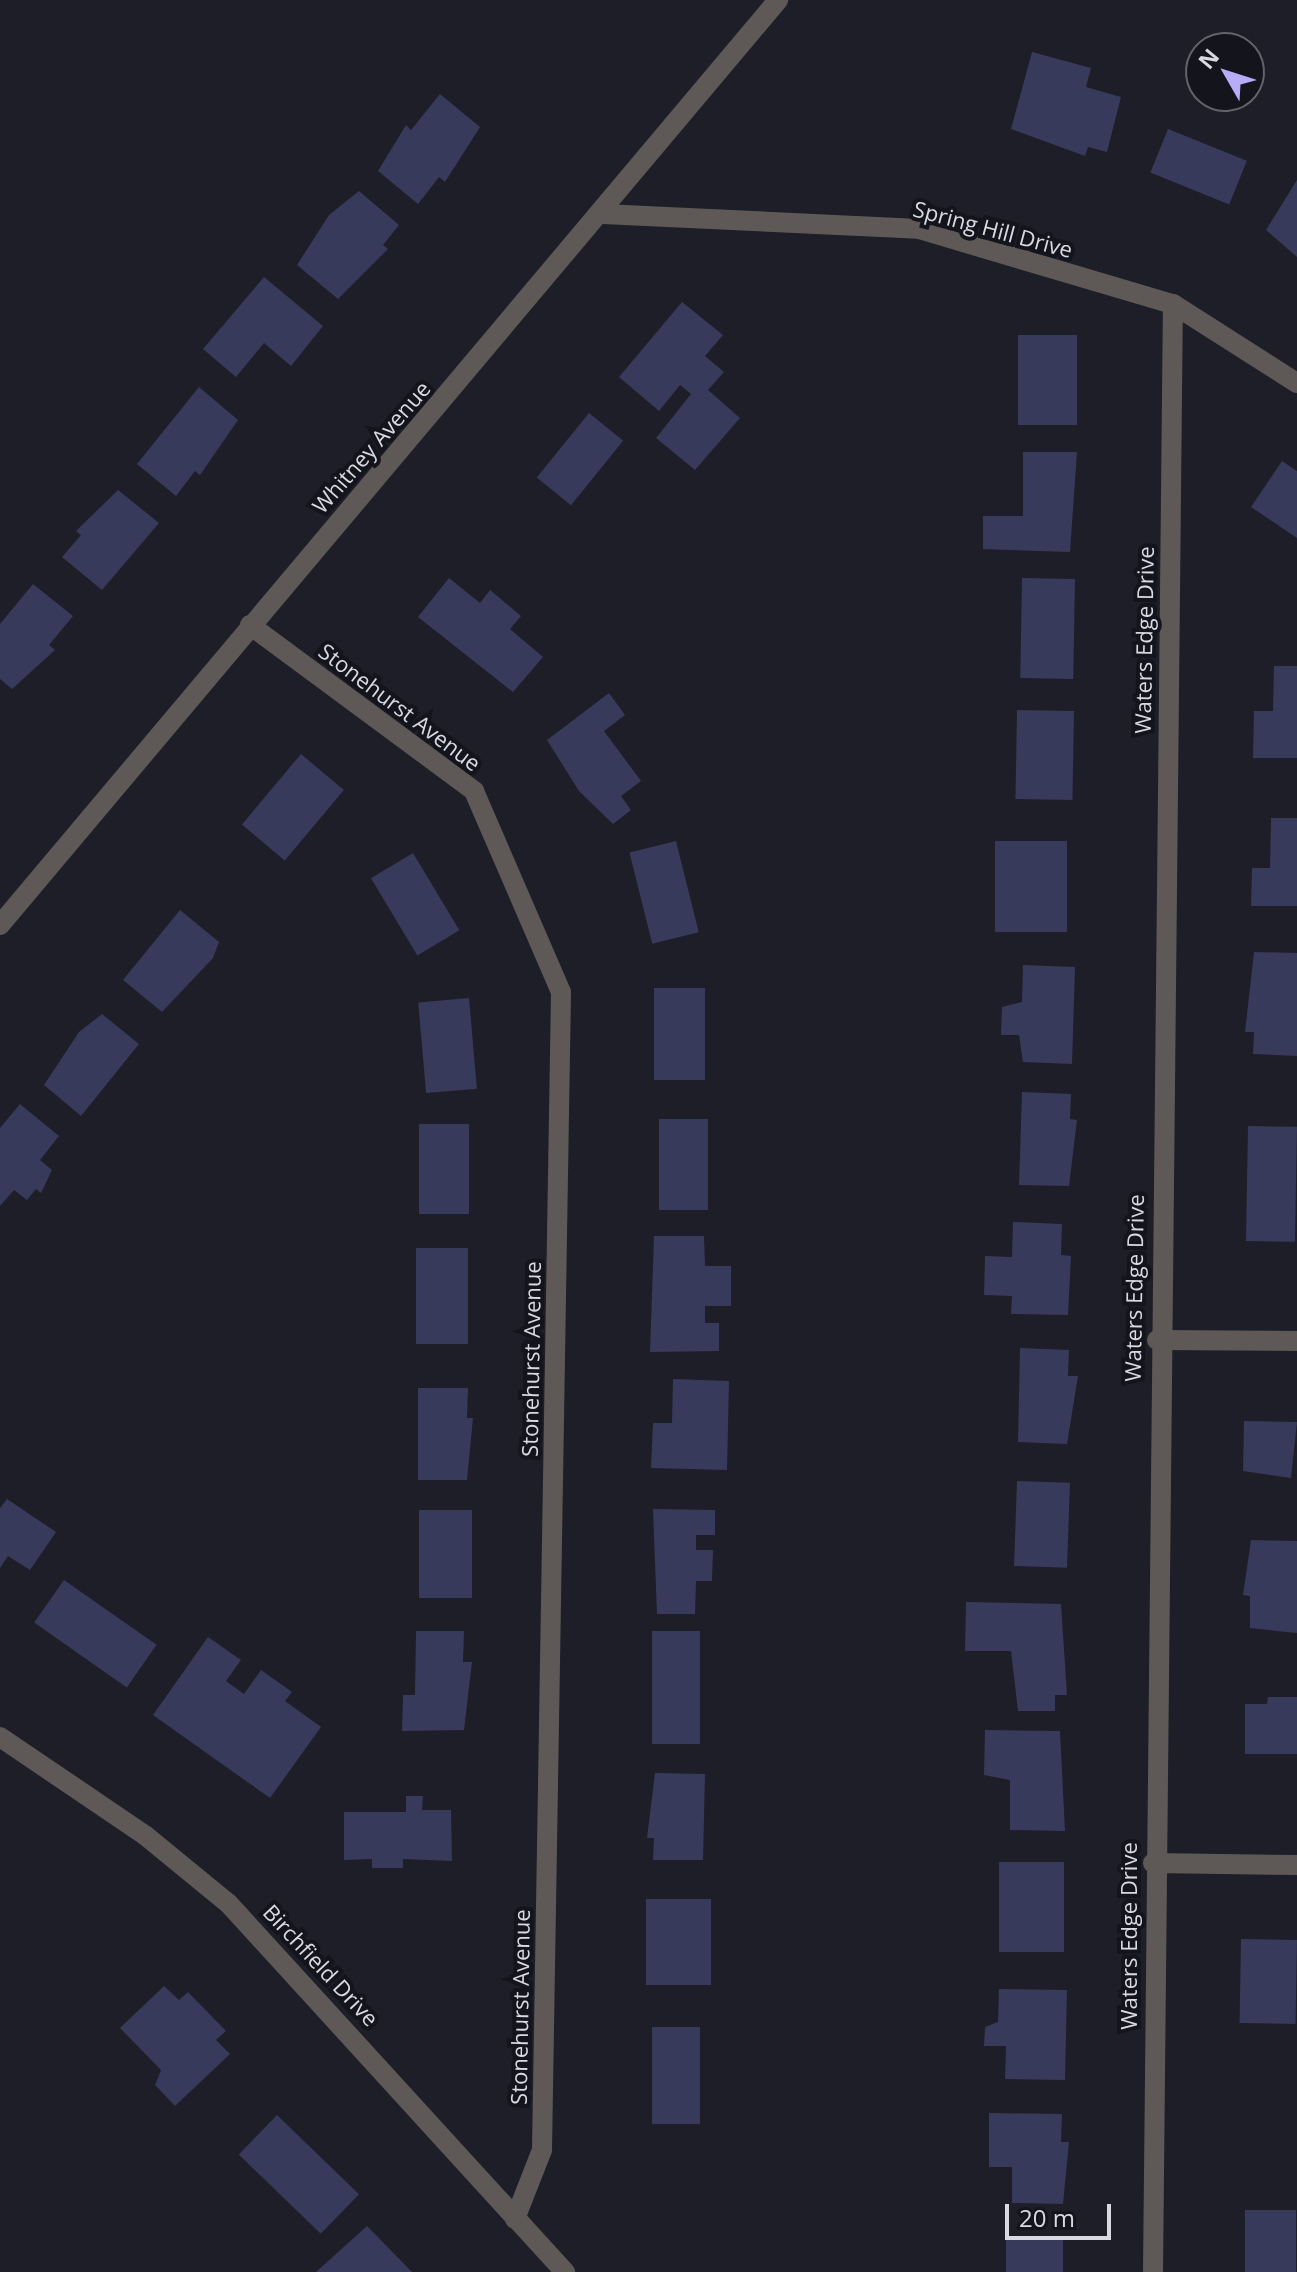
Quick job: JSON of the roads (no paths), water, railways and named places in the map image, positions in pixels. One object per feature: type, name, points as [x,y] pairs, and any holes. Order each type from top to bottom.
[{"type":"street","name":"Whitney Avenue","points":[[0,925],[250,625],[603,214],[778,0]]},
{"type":"street","name":"Spring Hill Drive","points":[[603,214],[919,229],[1173,304],[1297,383]]},
{"type":"street","name":"Waters Edge Drive","points":[[1153,2272],[1157,1340],[1173,304]]},
{"type":"street","name":"Stonehurst Avenue","points":[[250,625],[474,791],[561,992],[542,2150],[515,2219]]},
{"type":"street","points":[[1157,1340],[1297,1341]]},
{"type":"street","name":"Birchfield Drive","points":[[0,1737],[146,1836],[228,1903],[291,1963],[565,2272]]},
{"type":"street","points":[[1153,1863],[1297,1865]]}]
